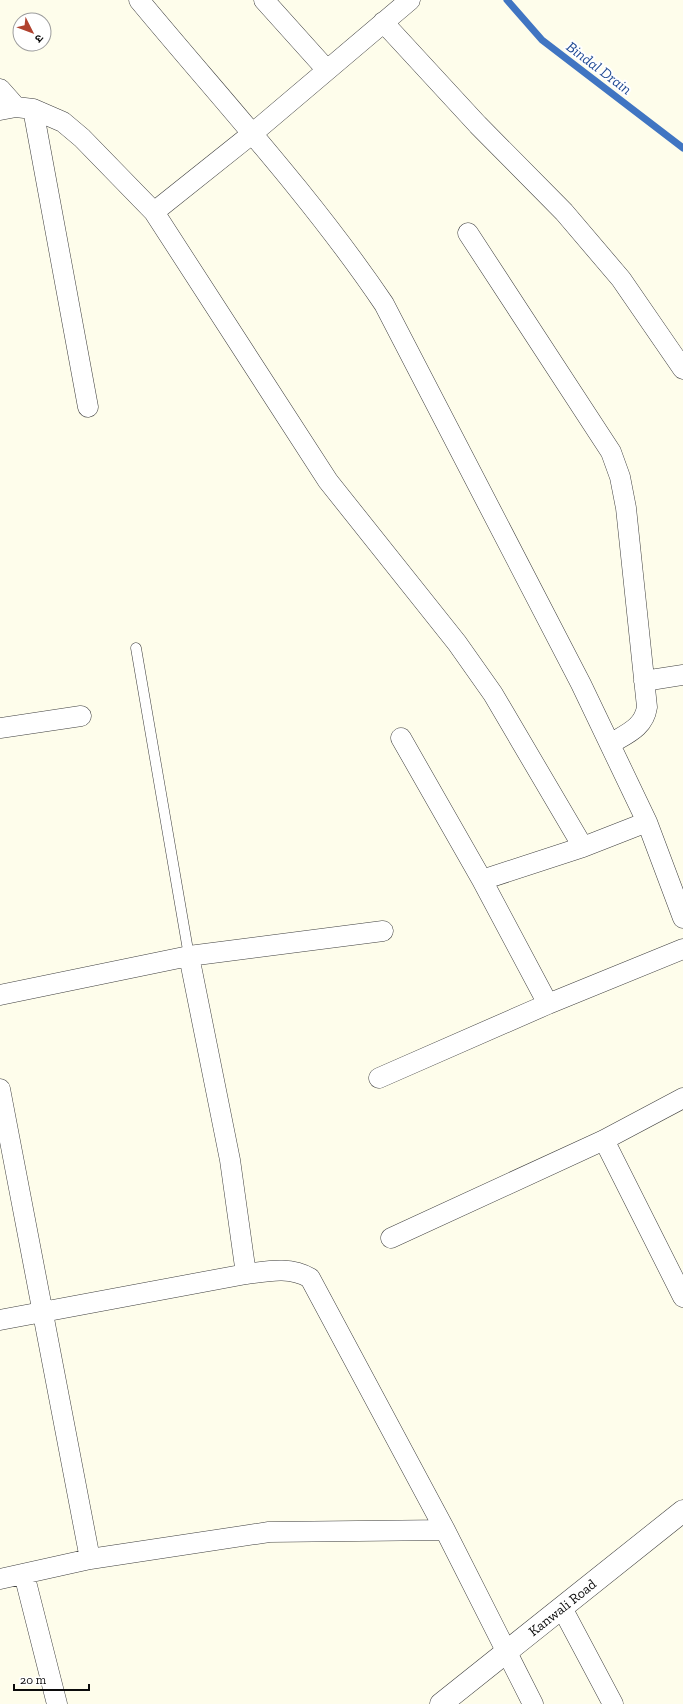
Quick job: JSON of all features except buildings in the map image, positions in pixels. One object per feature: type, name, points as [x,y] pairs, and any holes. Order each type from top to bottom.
[{"type":"street","points":[[139,0],[253,133],[356,262],[384,304],[581,684],[647,822],[683,918]]},
{"type":"street","points":[[264,0],[326,69]]},
{"type":"street","points":[[154,212],[253,133],[326,69],[410,0]]},
{"type":"street","points":[[383,22],[478,125],[564,212],[621,279],[683,369]]},
{"type":"street","points":[[0,89],[16,109],[88,406]]},
{"type":"street","points":[[16,109],[63,122],[82,138],[154,212],[328,481],[457,643],[493,694],[583,847]]},
{"type":"street","points":[[468,233],[613,458],[620,477],[626,508],[647,707],[646,716],[640,726],[610,744]]},
{"type":"street","points":[[644,681],[683,675]]},
{"type":"street","points":[[0,728],[81,716]]},
{"type":"street","points":[[401,738],[482,880],[548,1004]]},
{"type":"street","points":[[482,880],[583,847],[647,822]]},
{"type":"street","points":[[0,995],[189,956],[383,931]]},
{"type":"street","points":[[379,1078],[548,1004],[683,949]]},
{"type":"street","points":[[189,956],[230,1160],[246,1274]]},
{"type":"street","points":[[0,1089],[90,1559]]},
{"type":"street","points":[[391,1238],[604,1140],[683,1098]]},
{"type":"street","points":[[604,1140],[683,1297]]},
{"type":"street","points":[[0,1320],[246,1274],[281,1270],[300,1272],[310,1278],[445,1530],[533,1704]]},
{"type":"street","name":"Kanwali Road","points":[[441,1704],[683,1511]]},
{"type":"street","points":[[0,1579],[90,1559],[269,1532],[445,1530]]},
{"type":"street","points":[[24,1574],[57,1704]]},
{"type":"street","points":[[562,1608],[613,1704]]},
{"type":"lane","points":[[136,648],[189,956]]},
{"type":"waterway","name":"Bindal Drain","points":[[507,0],[542,40],[683,148]]}]
